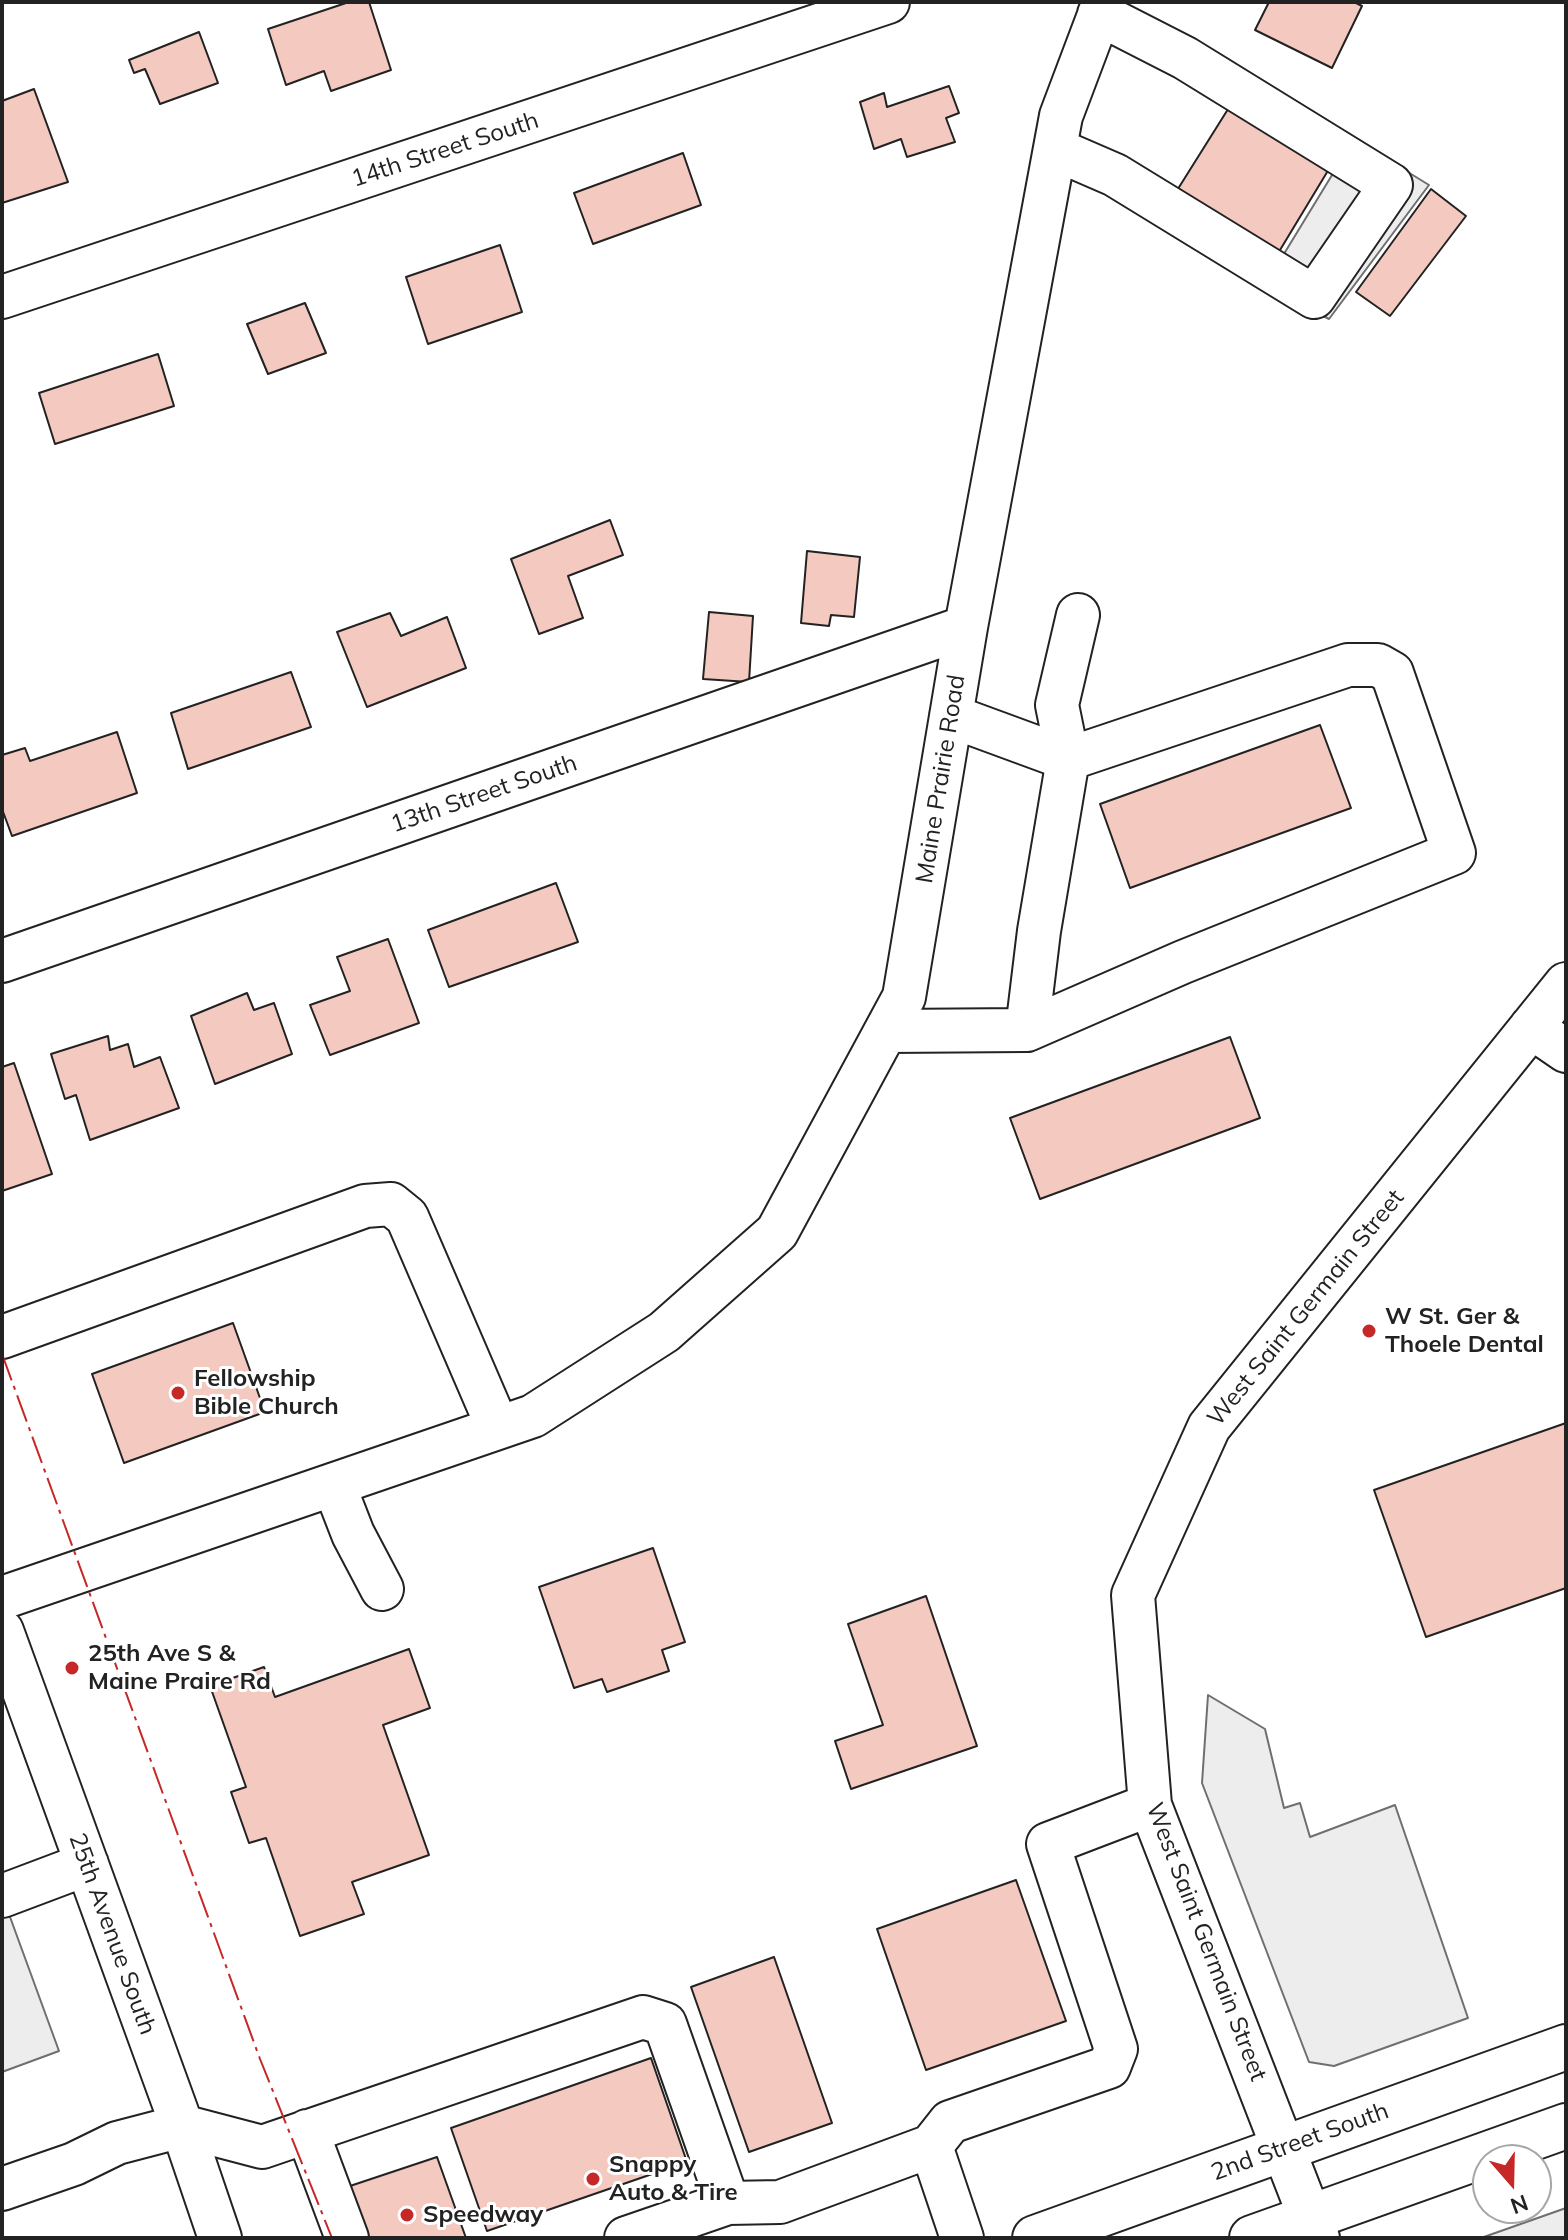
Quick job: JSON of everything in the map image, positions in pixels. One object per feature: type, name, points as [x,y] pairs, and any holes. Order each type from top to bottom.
[{"type":"main road","name":"2nd Street South","points":[[1035,2238],[1566,2047]]},
{"type":"main road","points":[[1252,2238],[1314,2228],[1566,2126]]},
{"type":"street","name":"14th Street South","points":[[2,297],[888,2]]},
{"type":"street","name":"Maine Prairie Road","points":[[2,1598],[516,1422],[664,1332],[777,1232],[904,997],[966,627],[1061,116],[1102,8]]},
{"type":"street","points":[[1055,149],[1115,175],[1314,297],[1391,185],[1102,8]]},
{"type":"street","points":[[1027,1030],[1039,931],[1068,759],[1057,705],[1078,615]]},
{"type":"street","name":"13th Street South","points":[[2,961],[966,627]]},
{"type":"street","points":[[886,1031],[1027,1030],[1183,962],[1454,853],[1392,673],[1378,665],[1348,665],[1068,759],[951,716]]},
{"type":"street","name":"West Saint Germain Street","points":[[1314,2228],[1150,1805],[1133,1595],[1209,1427],[1566,984]]},
{"type":"street","points":[[1531,1027],[1566,1051]]},
{"type":"street","points":[[2,1337],[365,1206],[391,1204],[407,1217],[516,1422]]},
{"type":"street","points":[[334,1485],[357,1543],[382,1589]]},
{"type":"street","name":"25th Avenue South","points":[[2,1631],[220,2238]]},
{"type":"street","points":[[626,2238],[728,2203],[780,2202],[931,2146],[950,2122],[1109,2067],[1116,2049],[1048,1844],[1150,1805]]},
{"type":"street","points":[[2,1896],[87,1864]]},
{"type":"street","points":[[2,2189],[74,2164],[117,2143],[182,2126],[262,2147],[643,2017],[665,2024],[728,2203]]},
{"type":"street","points":[[307,2131],[347,2238]]},
{"type":"street","points":[[931,2146],[962,2238]]},
{"type":"shaded area","points":[[1354,139],[1429,185],[1329,319],[1265,285]]},
{"type":"shaded area","points":[[1208,1695],[1265,1729],[1284,1808],[1300,1803],[1310,1837],[1395,1805],[1468,2018],[1334,2066],[1309,2062],[1202,1783]]},
{"type":"shaded area","points":[[2,1895],[59,2051],[2,2072]]},
{"type":"shaded area","points":[[1566,2208],[1566,2238],[1481,2238],[1521,2224],[1552,2224],[1552,2213]]},
{"type":"building","points":[[349,2],[369,2],[391,70],[331,91],[324,71],[286,85],[268,29]]},
{"type":"building","points":[[1269,2],[1354,2],[1362,6],[1332,68],[1255,30]]},
{"type":"building","points":[[199,32],[218,83],[160,104],[145,69],[134,73],[129,60]]},
{"type":"building","points":[[949,86],[959,113],[946,118],[955,142],[907,157],[901,139],[874,149],[860,102],[884,93],[887,107]]},
{"type":"building","points":[[34,89],[68,182],[2,203],[2,101]]},
{"type":"building","points":[[1235,98],[1335,159],[1277,255],[1176,192]]},
{"type":"building","points":[[683,153],[701,205],[593,244],[574,193]]},
{"type":"building","points":[[1431,189],[1466,216],[1390,316],[1356,292]]},
{"type":"building","points":[[500,245],[522,312],[428,344],[406,277]]},
{"type":"building","points":[[305,303],[326,353],[268,374],[247,324]]},
{"type":"building","points":[[158,354],[174,406],[55,444],[39,393]]},
{"type":"building","points":[[610,520],[623,555],[568,576],[583,618],[539,634],[511,559]]},
{"type":"building","points":[[807,551],[860,557],[854,617],[831,615],[829,626],[801,623]]},
{"type":"building","points":[[709,612],[753,616],[749,682],[703,679]]},
{"type":"building","points":[[390,613],[401,636],[447,617],[466,668],[367,707],[337,632]]},
{"type":"building","points":[[291,672],[311,727],[188,769],[171,713]]},
{"type":"building","points":[[1320,725],[1351,808],[1130,888],[1100,804]]},
{"type":"building","points":[[117,732],[137,793],[12,836],[2,809],[2,755],[25,748],[30,761]]},
{"type":"building","points":[[556,883],[578,942],[449,987],[428,930]]},
{"type":"building","points":[[388,939],[419,1023],[330,1055],[310,1005],[350,991],[337,957]]},
{"type":"building","points":[[247,993],[254,1010],[274,1003],[292,1054],[215,1084],[191,1016]]},
{"type":"building","points":[[108,1036],[110,1050],[128,1044],[134,1067],[160,1057],[179,1108],[90,1140],[76,1095],[65,1099],[51,1054]]},
{"type":"building","points":[[1230,1037],[1260,1118],[1040,1199],[1010,1118]]},
{"type":"building","points":[[14,1063],[52,1174],[2,1191],[2,1067]]},
{"type":"building","name":"Fellowship Bible Church","points":[[233,1323],[265,1412],[124,1463],[92,1374]]},
{"type":"building","points":[[1566,1423],[1566,1588],[1426,1637],[1374,1490]]},
{"type":"building","points":[[653,1548],[685,1642],[662,1650],[669,1671],[607,1692],[602,1679],[574,1688],[539,1587]]},
{"type":"building","points":[[926,1596],[977,1746],[851,1789],[835,1741],[883,1725],[848,1624]]},
{"type":"building","points":[[409,1649],[430,1708],[383,1725],[429,1855],[352,1882],[364,1914],[300,1936],[266,1838],[249,1843],[231,1792],[246,1787],[210,1686],[264,1667],[275,1697]]},
{"type":"building","points":[[1016,1880],[1066,2021],[926,2070],[877,1929]]},
{"type":"building","points":[[774,1957],[832,2123],[749,2152],[691,1987]]},
{"type":"building","points":[[651,2058],[687,2162],[487,2231],[451,2128]]},
{"type":"building","points":[[437,2157],[466,2238],[362,2238],[344,2188]]},
{"type":"power","points":[[2,1354],[260,2059],[332,2238]]},
{"type":"place","name":"W St. Ger & Thoele Dental","points":[[1369,1331]]},
{"type":"place","name":"Fellowship Bible Church","points":[[178,1393]]},
{"type":"place","name":"25th Ave S & Maine Praire Rd","points":[[72,1668]]},
{"type":"place","name":"Snappy Auto & Tire","points":[[593,2179]]},
{"type":"place","name":"Speedway","points":[[407,2215]]}]
